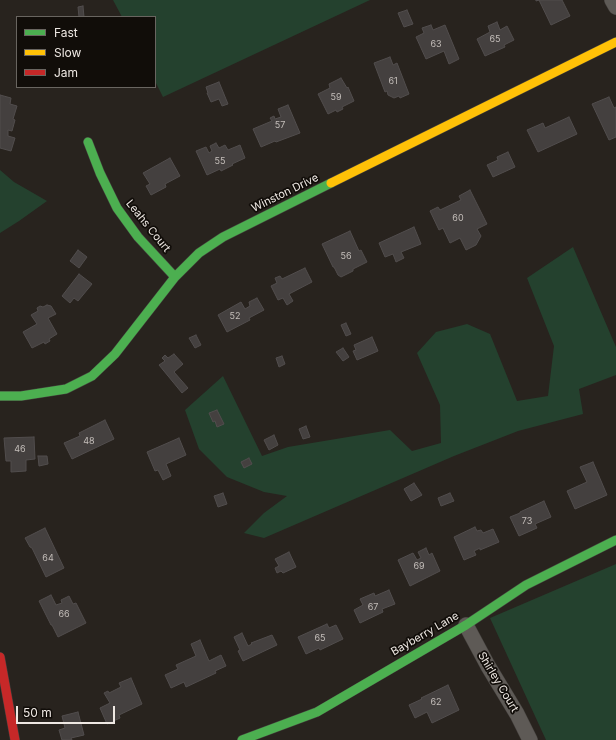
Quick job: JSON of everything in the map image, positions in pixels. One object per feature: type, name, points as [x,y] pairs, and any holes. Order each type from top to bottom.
[{"type":"street","points":[[612,0],[616,7]]},
{"type":"street","name":"Winston Drive","points":[[0,396],[21,396],[66,389],[92,376],[115,354],[175,276],[199,253],[223,237],[616,42]]},
{"type":"street","name":"Leahs Court","points":[[88,142],[100,173],[117,208],[138,237],[175,276]]},
{"type":"street","name":"Bayberry Lane","points":[[242,740],[317,712],[466,625],[526,585],[616,540]]},
{"type":"street","name":"Shirley Court","points":[[466,625],[488,666],[517,714],[530,740]]},
{"type":"street","points":[[0,657],[15,740]]},
{"type":"green space","points":[[113,0],[370,0],[163,97],[156,83],[156,16],[121,16]]},
{"type":"green space","points":[[0,170],[14,182],[47,201],[0,233]]},
{"type":"green space","points":[[573,247],[616,347],[616,375],[579,389],[583,414],[518,431],[454,456],[264,538],[244,533],[264,513],[287,496],[264,492],[227,477],[199,449],[185,410],[223,376],[262,456],[288,447],[390,430],[412,451],[441,443],[440,405],[417,353],[436,332],[467,324],[490,334],[517,401],[548,396],[554,346],[527,278]]},
{"type":"green space","points":[[616,564],[616,740],[546,740],[490,618]]},
{"type":"building","points":[[539,0],[562,0],[570,16],[551,25]]},
{"type":"building","points":[[83,6],[84,16],[79,16],[78,7]]},
{"type":"building","points":[[407,10],[413,24],[404,27],[398,13]]},
{"type":"building","points":[[497,22],[500,30],[507,26],[514,40],[504,45],[505,47],[485,56],[477,39],[490,32],[488,26]]},
{"type":"building","points":[[431,25],[433,30],[445,25],[459,59],[449,64],[444,51],[426,59],[416,37],[424,33],[422,28]]},
{"type":"building","points":[[390,57],[393,65],[397,63],[409,94],[400,98],[399,96],[394,98],[388,95],[387,91],[385,92],[374,63]]},
{"type":"building","points":[[341,78],[347,88],[348,87],[354,101],[342,107],[343,109],[337,112],[336,110],[328,114],[318,94],[330,88],[329,84]]},
{"type":"building","points":[[219,82],[228,104],[222,106],[219,99],[211,102],[206,87]]},
{"type":"building","points":[[0,95],[11,98],[10,104],[17,106],[13,119],[15,120],[12,131],[8,130],[8,136],[15,138],[11,151],[0,148]]},
{"type":"building","points":[[609,97],[614,108],[616,107],[616,137],[609,140],[592,104]]},
{"type":"building","points":[[288,105],[300,133],[261,147],[253,129],[272,121],[270,118],[274,116],[275,119],[281,117],[278,109]]},
{"type":"building","points":[[569,117],[577,134],[538,152],[527,130],[543,123],[545,128]]},
{"type":"building","points":[[216,143],[219,148],[225,145],[228,150],[240,145],[245,158],[221,171],[220,169],[207,175],[196,151],[206,147],[209,153],[212,151],[210,146]]},
{"type":"building","points":[[508,152],[515,167],[493,177],[487,165],[498,160],[497,157]]},
{"type":"building","points":[[170,158],[180,176],[165,184],[166,187],[151,195],[146,186],[150,184],[143,173]]},
{"type":"building","points":[[470,190],[487,224],[477,229],[481,236],[476,245],[466,250],[460,238],[450,243],[443,228],[439,230],[430,211],[438,207],[440,210],[461,200],[459,196]]},
{"type":"building","points":[[414,227],[421,244],[401,252],[404,258],[396,262],[393,254],[385,257],[379,243]]},
{"type":"building","points":[[350,231],[359,251],[361,250],[367,262],[341,277],[333,267],[322,244]]},
{"type":"building","points":[[78,250],[87,257],[79,268],[70,261]]},
{"type":"building","points":[[305,268],[312,282],[289,294],[293,301],[287,305],[283,298],[278,300],[271,286],[277,283],[275,278],[280,276],[282,279]]},
{"type":"building","points":[[79,274],[92,284],[78,301],[74,298],[70,303],[62,296]]},
{"type":"building","points":[[257,298],[264,310],[249,318],[250,320],[227,332],[218,315],[241,302],[245,309],[250,306],[249,302]]},
{"type":"building","points":[[47,305],[51,306],[56,314],[48,318],[57,334],[49,339],[50,341],[45,344],[44,342],[32,348],[23,332],[37,324],[31,315],[38,311],[37,308]]},
{"type":"building","points":[[346,323],[351,334],[346,336],[341,325]]},
{"type":"building","points":[[196,335],[201,345],[195,348],[189,338]]},
{"type":"building","points":[[372,337],[378,351],[357,360],[353,351],[356,350],[354,345]]},
{"type":"building","points":[[343,348],[349,357],[343,361],[336,352]]},
{"type":"building","points":[[174,354],[183,364],[174,372],[188,388],[182,393],[159,365],[165,361],[162,358],[165,355],[168,358]]},
{"type":"building","points":[[282,356],[285,364],[279,367],[276,358]]},
{"type":"building","points":[[217,410],[224,424],[217,427],[215,421],[213,422],[209,413]]},
{"type":"building","points":[[105,420],[114,439],[72,459],[64,443],[80,436],[79,433]]},
{"type":"building","points":[[306,426],[310,437],[303,439],[299,429]]},
{"type":"building","points":[[274,435],[278,445],[269,450],[264,440]]},
{"type":"building","points":[[34,437],[35,459],[26,460],[26,471],[11,472],[11,461],[6,461],[4,438]]},
{"type":"building","points":[[179,438],[186,455],[166,464],[171,476],[163,480],[158,470],[155,471],[147,452]]},
{"type":"building","points":[[38,456],[47,456],[48,464],[39,466]]},
{"type":"building","points":[[249,458],[252,464],[244,468],[241,462]]},
{"type":"building","points":[[593,462],[607,495],[575,509],[567,491],[587,482],[580,467]]},
{"type":"building","points":[[414,483],[422,495],[411,501],[404,489]]},
{"type":"building","points":[[223,493],[227,504],[218,507],[214,496]]},
{"type":"building","points":[[450,493],[454,501],[441,506],[438,498]]},
{"type":"building","points":[[544,501],[551,517],[535,524],[537,528],[519,536],[510,517]]},
{"type":"building","points":[[475,527],[477,531],[481,530],[483,533],[493,529],[499,542],[474,551],[476,555],[464,560],[454,537]]},
{"type":"building","points":[[45,528],[64,568],[46,577],[32,548],[25,538]]},
{"type":"building","points":[[426,548],[429,555],[432,553],[440,571],[410,586],[398,560],[413,553],[417,560],[421,558],[418,552]]},
{"type":"building","points":[[289,552],[296,567],[283,573],[281,571],[277,573],[275,568],[279,566],[275,559]]},
{"type":"building","points":[[389,590],[395,604],[382,609],[383,612],[360,623],[354,610],[363,605],[360,599],[374,593],[375,596]]},
{"type":"building","points":[[51,595],[56,605],[62,603],[61,600],[69,596],[73,604],[76,603],[86,623],[58,637],[39,601]]},
{"type":"building","points":[[327,624],[329,628],[336,625],[343,639],[320,650],[319,648],[306,654],[298,637]]},
{"type":"building","points":[[242,633],[248,646],[252,644],[251,643],[272,635],[277,645],[243,661],[234,637]]},
{"type":"building","points":[[200,640],[209,661],[221,655],[226,666],[215,671],[216,673],[186,687],[184,682],[171,688],[165,675],[178,669],[176,665],[196,656],[191,644]]},
{"type":"building","points":[[131,678],[142,704],[119,715],[120,718],[107,724],[100,708],[110,703],[104,693],[108,691],[109,693],[121,687],[119,683]]},
{"type":"building","points":[[448,685],[459,710],[432,723],[427,712],[415,718],[409,705]]},
{"type":"building","points":[[78,712],[84,735],[71,738],[72,740],[62,740],[59,730],[65,728],[62,716]]},
{"type":"traffic: fast","points":[[88,142],[100,173],[117,208],[138,237],[175,277]]},
{"type":"traffic: fast","points":[[0,396],[21,396],[66,389],[92,376],[115,354],[175,277],[199,253],[223,237],[331,183]]},
{"type":"traffic: fast","points":[[242,740],[317,712],[466,625],[526,585],[616,540]]},
{"type":"traffic: slow","points":[[331,183],[616,42]]},
{"type":"traffic: jam","points":[[0,657],[15,740]]}]
